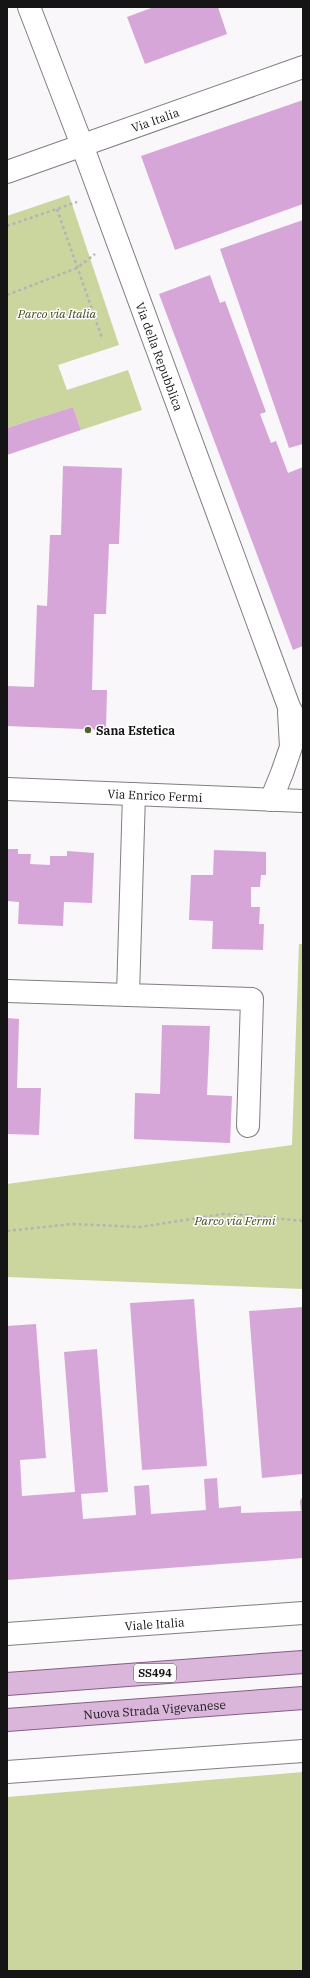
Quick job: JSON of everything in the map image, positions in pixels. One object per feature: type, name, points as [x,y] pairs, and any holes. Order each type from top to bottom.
[{"type":"main road","name":"SS494","points":[[7,1684],[303,1662]]},
{"type":"main road","name":"Nuova Strada Vigevanese","points":[[7,1720],[303,1698]]},
{"type":"street","name":"Via della Repubblica","points":[[29,7],[82,145],[289,707],[303,733]]},
{"type":"street","name":"Via Italia","points":[[7,172],[303,68]]},
{"type":"street","name":"Via della Repubblica","points":[[270,800],[282,773],[290,746],[289,707]]},
{"type":"street","name":"Via Enrico Fermi","points":[[7,789],[303,801]]},
{"type":"street","points":[[128,995],[134,794]]},
{"type":"street","points":[[7,991],[252,999],[248,1126]]},
{"type":"street","name":"Viale Italia","points":[[7,1634],[303,1613]]},
{"type":"street","points":[[7,1772],[303,1751]]},
{"type":"path","points":[[7,226],[100,194]]},
{"type":"path","points":[[57,209],[102,338]]},
{"type":"path","points":[[7,295],[78,268],[116,237]]},
{"type":"path","points":[[7,1231],[72,1224],[140,1227],[223,1214],[303,1221]]},
{"type":"green space","name":"Parco via Italia","points":[[69,195],[119,345],[58,365],[67,390],[128,370],[142,410],[81,430],[73,407],[7,428],[7,216]]},
{"type":"green space","name":"Parco via Fermi","points":[[299,944],[303,944],[303,1289],[7,1277],[7,1184],[292,1145]]},
{"type":"green space","points":[[303,1772],[303,1971],[7,1971],[7,1797]]},
{"type":"building","points":[[154,7],[218,7],[227,34],[145,64],[127,17]]},
{"type":"building","points":[[303,100],[303,204],[175,250],[141,156]]},
{"type":"building","points":[[303,220],[303,444],[289,448],[220,249]]},
{"type":"building","points":[[210,275],[220,303],[225,301],[266,412],[260,414],[271,443],[276,441],[288,473],[303,467],[303,646],[293,650],[159,294]]},
{"type":"building","points":[[73,407],[81,430],[7,455],[7,428]]},
{"type":"building","points":[[63,466],[122,468],[119,544],[109,544],[106,614],[94,614],[92,690],[107,690],[106,730],[7,726],[7,686],[34,687],[37,605],[47,606],[50,535],[61,535]]},
{"type":"building","points":[[7,849],[18,849],[18,854],[31,854],[30,864],[50,865],[50,856],[67,856],[67,851],[94,853],[92,903],[64,902],[63,926],[18,924],[19,902],[7,901]]},
{"type":"building","points":[[214,850],[266,852],[266,875],[261,875],[260,887],[251,887],[251,907],[260,907],[259,924],[264,924],[263,950],[212,949],[213,921],[189,920],[191,875],[213,875]]},
{"type":"building","points":[[7,1018],[19,1019],[17,1088],[41,1088],[39,1135],[7,1134]]},
{"type":"building","points":[[162,1025],[210,1026],[207,1095],[232,1096],[230,1143],[134,1139],[135,1093],[160,1094]]},
{"type":"building","points":[[194,1299],[207,1466],[142,1470],[130,1303]]},
{"type":"building","points":[[303,1307],[303,1474],[262,1478],[249,1311]]},
{"type":"building","points":[[36,1324],[46,1458],[20,1460],[22,1496],[75,1492],[64,1352],[97,1349],[108,1492],[81,1494],[83,1519],[136,1515],[134,1486],[149,1485],[151,1514],[206,1510],[204,1479],[217,1478],[219,1508],[241,1506],[241,1513],[301,1511],[300,1501],[303,1496],[303,1558],[7,1580],[7,1326]]},
{"type":"place","name":"Sana Estetica","points":[[88,730]]}]
